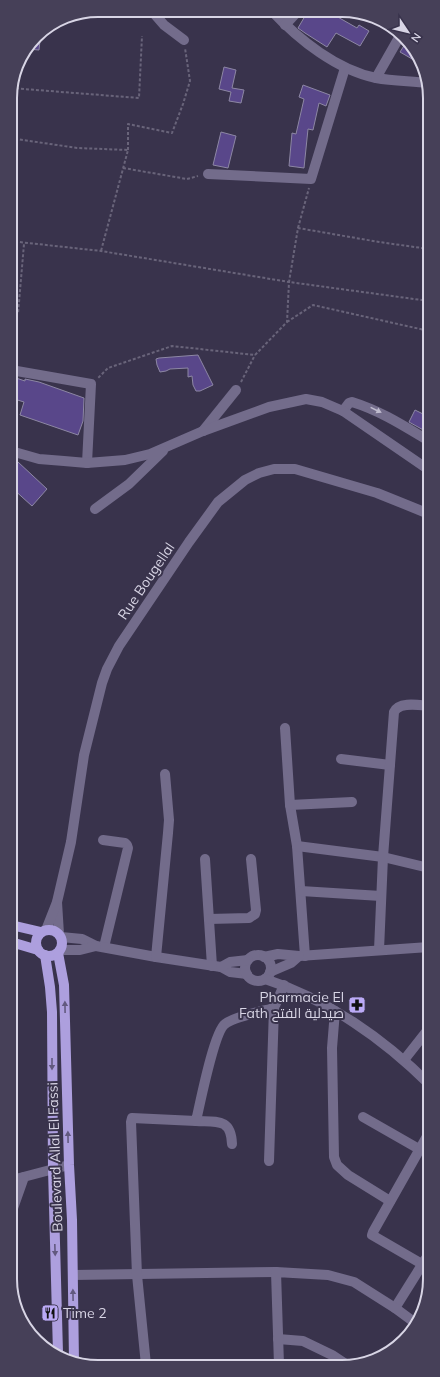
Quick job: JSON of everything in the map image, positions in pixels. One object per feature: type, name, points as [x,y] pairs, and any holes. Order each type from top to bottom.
[{"type":"main road","points":[[17,926],[44,931],[50,930],[60,936],[62,942],[59,952],[49,956],[17,944]]},
{"type":"main road","points":[[41,952],[36,940],[44,931]]},
{"type":"main road","name":"Boulevard Allal El Fassi","points":[[41,952],[50,987],[52,1012],[53,1169],[58,1349]]},
{"type":"main road","name":"Boulevard Allal El Fassi","points":[[59,952],[64,985],[72,1220],[74,1356]]},
{"type":"street","points":[[157,17],[164,25],[184,40]]},
{"type":"street","points":[[278,17],[317,50],[345,68],[376,78],[421,82]]},
{"type":"street","points":[[286,25],[293,17]]},
{"type":"street","points":[[376,78],[391,52]]},
{"type":"street","points":[[208,174],[312,179],[345,68]]},
{"type":"street","points":[[17,371],[91,384],[87,463]]},
{"type":"street","points":[[203,431],[236,390]]},
{"type":"street","points":[[17,452],[39,458],[87,463],[138,458],[203,431],[269,407],[306,399],[322,402],[347,414],[423,466]]},
{"type":"street","points":[[347,414],[349,403],[352,402],[372,408],[423,437]]},
{"type":"street","points":[[95,509],[129,484],[169,446]]},
{"type":"street","name":"Rue Bougellal","points":[[44,931],[57,902],[71,842],[85,748],[107,669],[119,646],[189,542],[218,502],[245,480],[259,473],[274,470],[295,470],[377,494],[423,512]]},
{"type":"street","points":[[379,950],[383,857],[395,710],[402,705],[423,706]]},
{"type":"street","points":[[285,728],[290,805],[298,846],[301,891],[302,956]]},
{"type":"street","points":[[341,759],[390,765]]},
{"type":"street","points":[[156,957],[169,820],[165,774]]},
{"type":"street","points":[[290,805],[352,802]]},
{"type":"street","points":[[100,946],[128,848],[128,845],[122,842],[103,840]]},
{"type":"street","points":[[298,846],[383,857],[423,867]]},
{"type":"street","points":[[205,859],[209,919],[216,966]]},
{"type":"street","points":[[209,919],[249,918],[255,914],[256,910],[251,859]]},
{"type":"street","points":[[301,891],[381,896]]},
{"type":"street","name":"Rue Bougellal","points":[[57,902],[60,936]]},
{"type":"street","points":[[60,936],[82,940],[100,946],[156,957],[216,966],[230,972],[247,974]]},
{"type":"street","points":[[59,952],[100,946]]},
{"type":"street","points":[[216,966],[230,962],[248,960],[256,956],[264,957],[278,954],[302,956],[423,947]]},
{"type":"street","points":[[248,960],[245,970],[247,974],[253,980],[261,981],[302,956]]},
{"type":"street","points":[[264,957],[270,964],[268,976]]},
{"type":"street","points":[[268,976],[335,1011],[369,1033],[404,1060],[423,1078]]},
{"type":"street","points":[[270,1161],[274,1008],[284,985]]},
{"type":"street","points":[[196,1120],[215,1043],[221,1028],[226,1023],[274,1008]]},
{"type":"street","points":[[335,1011],[332,1048],[334,1157],[337,1165],[348,1175],[390,1201]]},
{"type":"street","points":[[404,1060],[423,1036]]},
{"type":"street","points":[[363,1117],[419,1149]]},
{"type":"street","points":[[146,1360],[137,1275],[132,1118],[218,1122],[229,1127],[232,1144]]},
{"type":"street","points":[[395,1308],[422,1264],[372,1235],[423,1142]]},
{"type":"street","points":[[17,1179],[69,1165]]},
{"type":"street","points":[[17,1197],[24,1177]]},
{"type":"street","points":[[276,1272],[279,1360]]},
{"type":"street","points":[[73,1276],[276,1272],[328,1275],[354,1282],[412,1320]]},
{"type":"street","points":[[278,1339],[303,1341],[340,1360]]},
{"type":"path","points":[[18,89],[139,98],[142,36]]},
{"type":"path","points":[[101,251],[128,150],[128,124],[172,133],[190,81],[184,40]]},
{"type":"path","points":[[17,139],[77,148],[128,150]]},
{"type":"path","points":[[123,168],[188,179],[208,174]]},
{"type":"path","points":[[287,322],[289,282],[298,228],[312,179]]},
{"type":"path","points":[[298,228],[423,248]]},
{"type":"path","points":[[17,242],[101,251],[289,282],[423,300]]},
{"type":"path","points":[[17,314],[24,244]]},
{"type":"path","points":[[236,390],[256,354],[287,322],[313,305],[423,330]]},
{"type":"path","points":[[91,384],[108,368],[172,346],[256,354]]},
{"type":"building","points":[[304,17],[338,17],[357,28],[359,25],[369,31],[360,46],[336,33],[327,47],[298,28]]},
{"type":"building","points":[[40,42],[39,50],[34,50]]},
{"type":"building","points":[[400,52],[408,52],[414,60]]},
{"type":"building","points":[[224,67],[236,70],[232,88],[244,90],[241,103],[229,101],[231,92],[219,89]]},
{"type":"building","points":[[303,85],[330,95],[326,106],[319,103],[313,130],[308,129],[304,168],[289,166],[292,133],[296,134],[304,99],[299,97]]},
{"type":"building","points":[[221,132],[236,136],[228,168],[213,165]]},
{"type":"building","points":[[198,355],[213,385],[200,391],[196,391],[193,385],[192,376],[188,377],[188,368],[170,369],[160,372],[157,365],[156,359],[159,358]]},
{"type":"building","points":[[17,378],[25,381],[25,379],[39,382],[84,398],[83,421],[78,435],[20,415],[24,402],[17,400]]},
{"type":"building","points":[[415,410],[423,414],[423,430],[409,422]]},
{"type":"building","points":[[18,462],[47,489],[32,506],[17,492]]},
{"type":"place","name":"Pharmacie El Fath صيدلية الفتح","points":[[357,1005]]},
{"type":"place","name":"Time 2","points":[[50,1313]]}]
